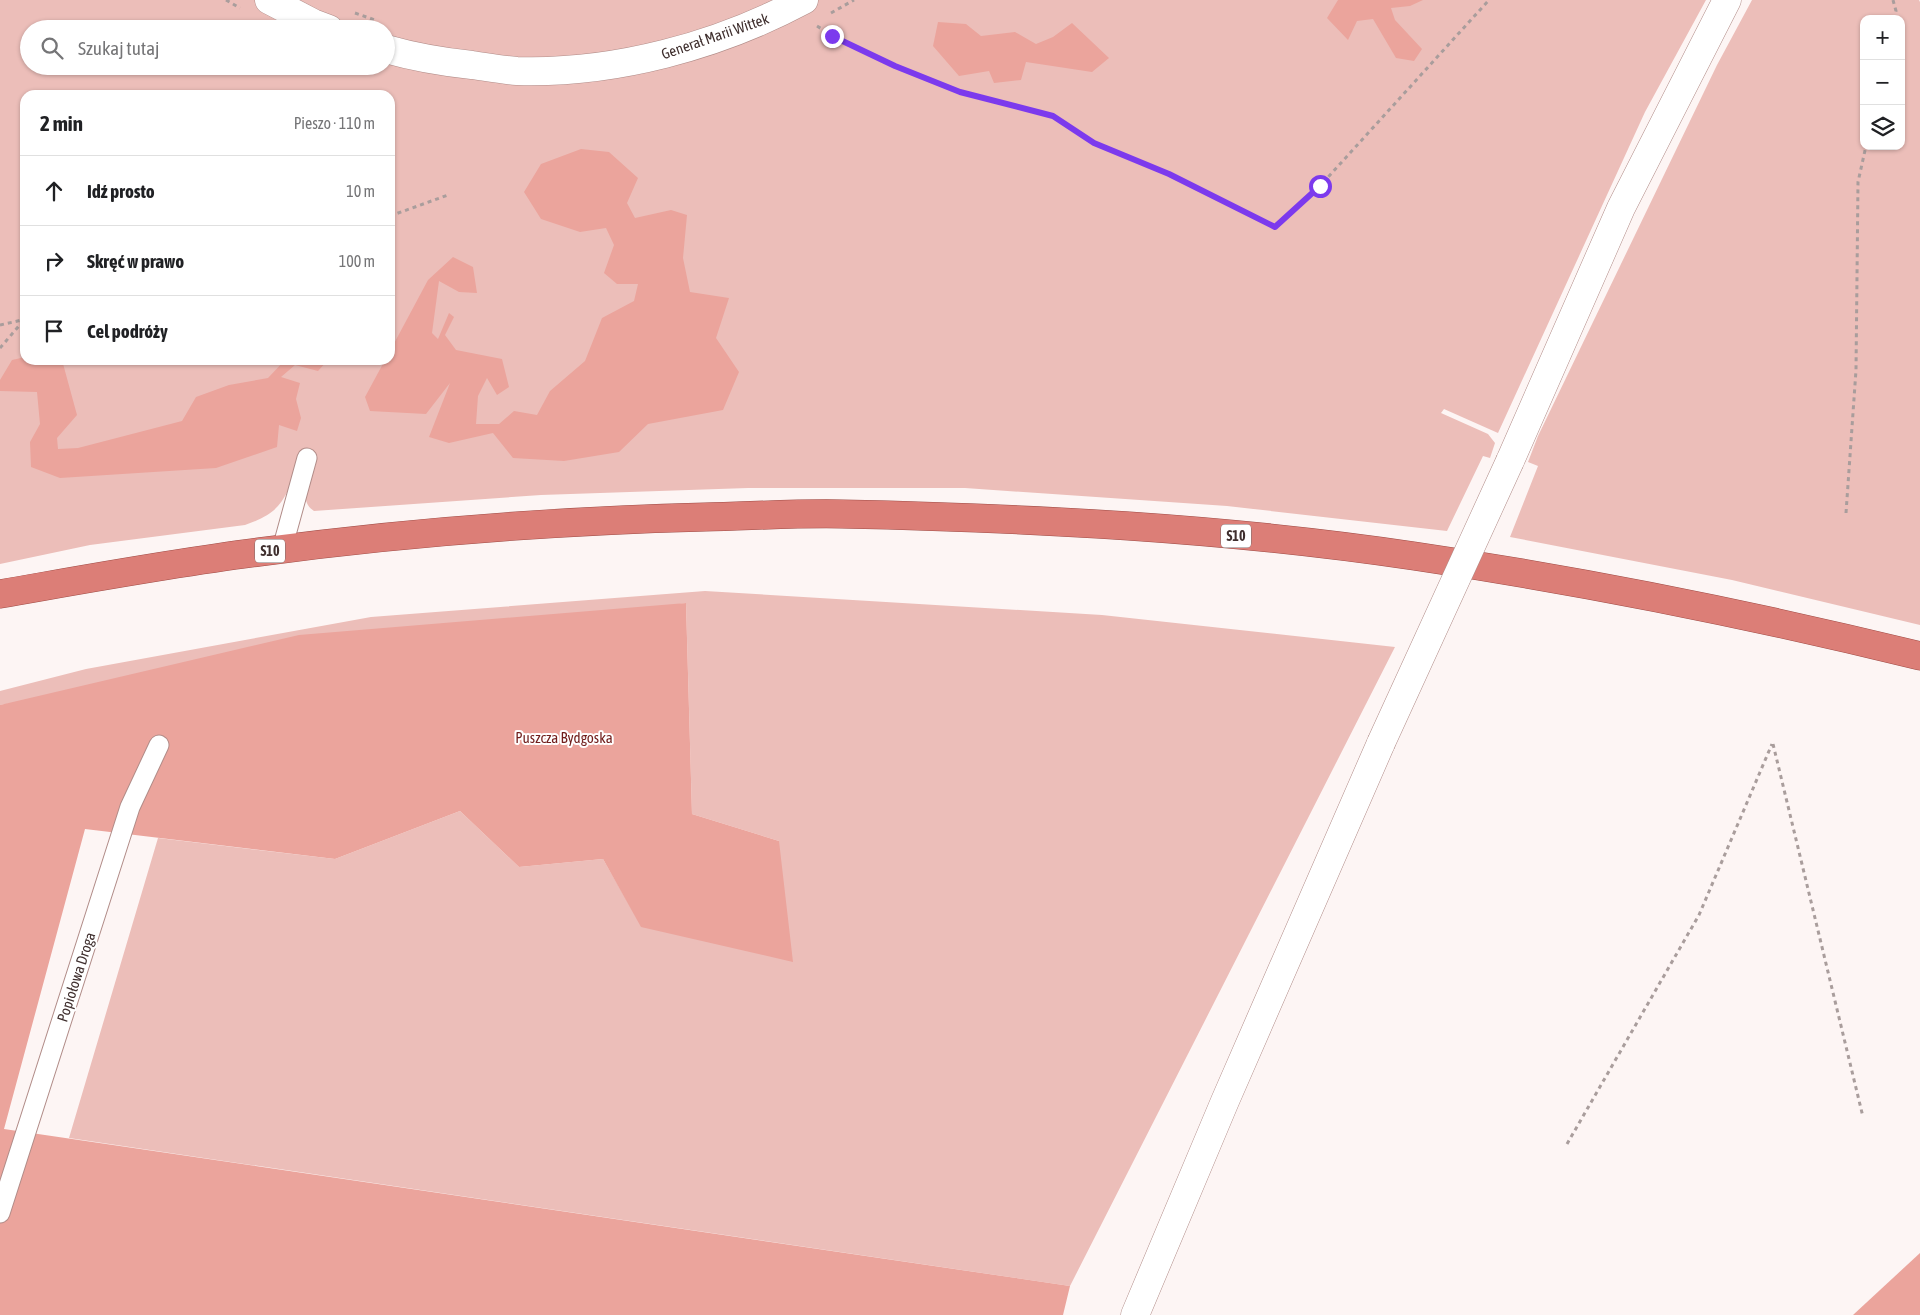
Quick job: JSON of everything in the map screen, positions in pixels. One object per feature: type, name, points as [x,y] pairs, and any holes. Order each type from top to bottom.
[{"type":"highway","name":"S10","points":[[0,594],[106,575],[282,549],[385,537],[650,518],[838,514],[1127,525],[1410,555],[1503,570],[1728,612],[1920,656]]},
{"type":"street","points":[[268,0],[307,20]]},
{"type":"street","points":[[1134,1315],[1224,1101],[1621,208],[1727,0]]},
{"type":"street","name":"Generał Marii Wittek","points":[[395,51],[447,62],[516,71],[596,68],[688,48],[769,18],[808,11]]},
{"type":"lane","points":[[282,549],[307,458]]},
{"type":"lane","name":"Popiołowa Droga","points":[[0,1213],[130,807],[158,745]]},
{"type":"path","points":[[808,11],[832,36],[868,53],[960,92],[1053,116],[1094,143],[1169,174],[1275,227],[1320,186],[1489,0]]},
{"type":"path","points":[[1892,0],[1896,10],[1895,15]]},
{"type":"path","points":[[350,11],[374,20]]},
{"type":"path","points":[[1846,513],[1856,370],[1858,182],[1865,150]]},
{"type":"path","points":[[395,214],[448,195]]},
{"type":"path","points":[[0,325],[20,321]]},
{"type":"path","points":[[0,348],[20,325]]},
{"type":"path","points":[[1567,1144],[1700,915],[1772,744],[1863,1117]]},
{"type":"shaded area","points":[[0,0],[1706,0],[1645,112],[1498,433],[1444,409],[1441,413],[1488,434],[1495,443],[1490,458],[1483,456],[1447,531],[1227,506],[965,488],[748,488],[541,495],[314,511],[306,501],[306,495],[316,463],[299,465],[281,503],[267,515],[245,525],[90,545],[0,564]]},
{"type":"shaded area","points":[[1752,0],[1919,0],[1920,625],[1732,580],[1510,537],[1538,466],[1528,462],[1538,436],[1717,65]]},
{"type":"shaded area","points":[[705,591],[1102,615],[1395,647],[1070,1286],[69,1138],[158,838],[335,859],[460,811],[519,867],[603,859],[642,927],[779,841],[692,814],[686,603],[0,705],[0,691],[86,669],[371,617]]},
{"type":"green space","points":[[1338,0],[1423,0],[1410,6],[1391,8],[1395,20],[1422,49],[1414,61],[1396,58],[1373,19],[1357,21],[1348,40],[1327,18]]},
{"type":"green space","points":[[938,22],[966,24],[981,36],[1015,32],[1036,44],[1053,37],[1072,23],[1109,58],[1092,72],[1026,62],[1021,80],[994,83],[989,71],[959,76],[933,46]]},
{"type":"green space","points":[[581,149],[609,152],[638,178],[627,203],[635,218],[671,210],[687,215],[683,258],[690,292],[729,298],[716,338],[739,372],[723,410],[648,424],[619,452],[564,461],[513,458],[493,433],[449,443],[429,437],[450,383],[426,414],[370,411],[365,397],[382,365],[395,365],[395,342],[428,280],[453,257],[473,267],[477,293],[459,292],[439,281],[432,333],[438,339],[449,313],[454,317],[445,335],[456,350],[502,359],[509,387],[497,395],[487,378],[478,396],[476,424],[499,424],[514,411],[537,415],[550,391],[585,361],[602,318],[634,301],[638,284],[617,284],[604,273],[614,245],[606,228],[580,232],[541,219],[524,192],[541,164]]},
{"type":"green space","points":[[20,358],[20,365],[63,365],[77,415],[57,438],[58,449],[78,448],[182,421],[196,397],[229,385],[268,378],[280,365],[295,365],[281,377],[300,383],[296,399],[301,418],[297,431],[279,425],[277,447],[216,468],[60,478],[31,467],[30,442],[40,424],[37,392],[0,391],[0,380],[12,360]]},
{"type":"green space","points":[[295,365],[323,365],[318,371]]},
{"type":"green space","name":"Puszcza Bydgoska","points":[[686,603],[692,814],[779,841],[793,962],[641,927],[603,859],[519,867],[460,811],[335,859],[85,829],[4,1129],[1070,1286],[1063,1315],[0,1315],[0,705],[299,635]]},
{"type":"green space","points":[[1920,1253],[1920,1315],[1853,1315]]},
{"type":"route","points":[[832,36],[895,66],[960,92],[1053,116],[1094,143],[1169,174],[1275,227],[1320,186]]}]
